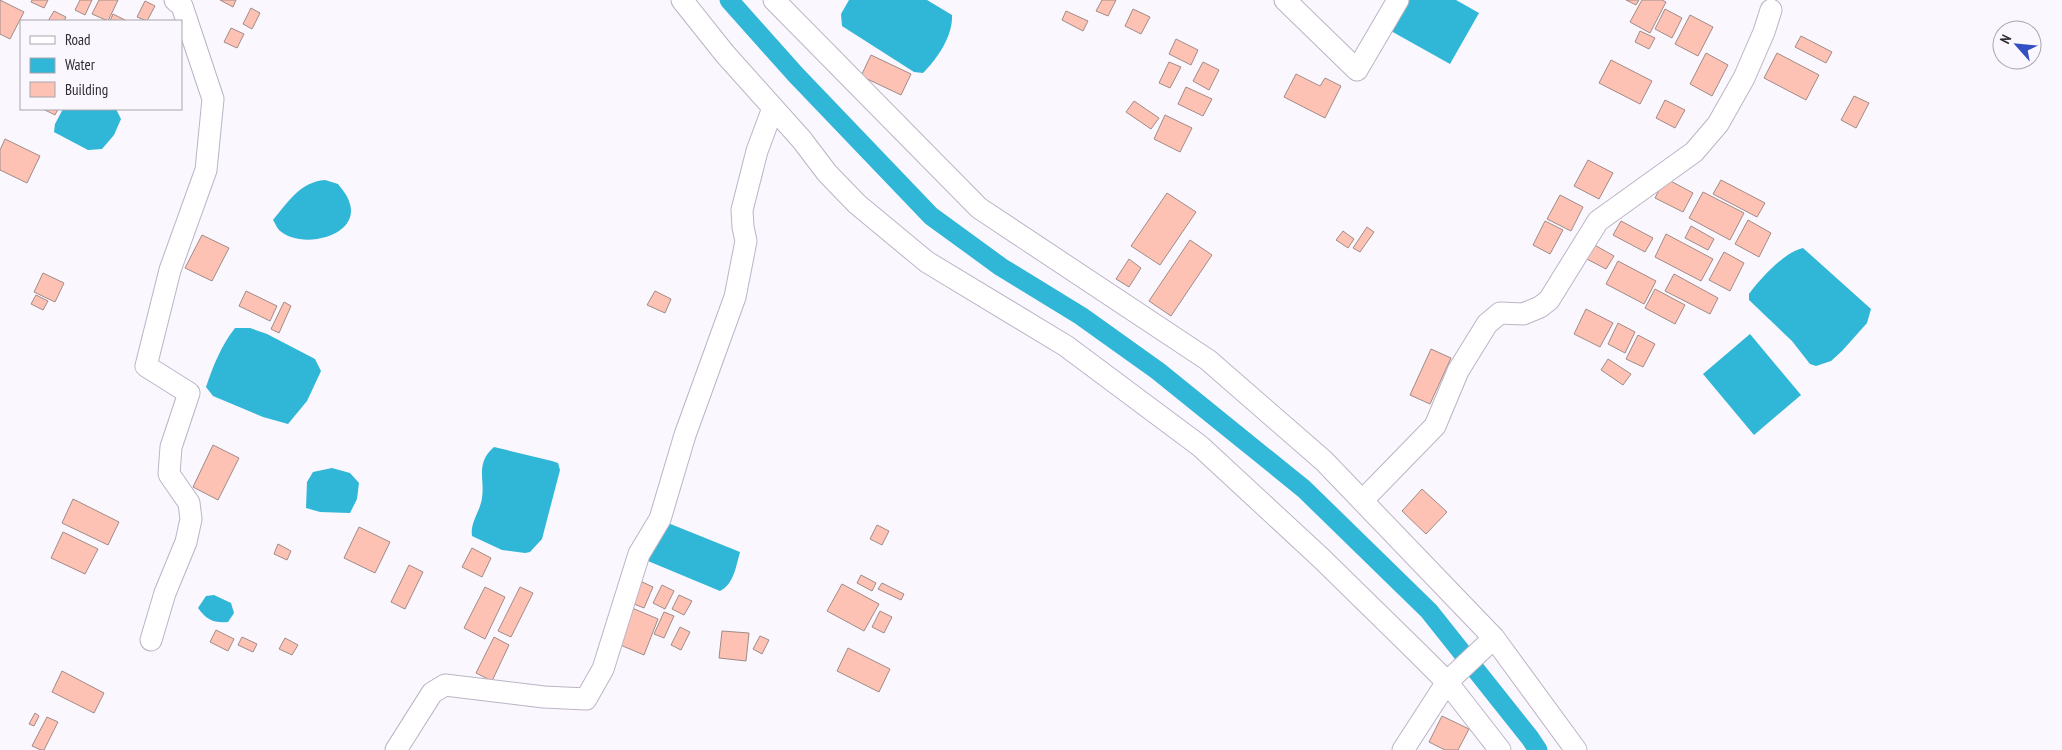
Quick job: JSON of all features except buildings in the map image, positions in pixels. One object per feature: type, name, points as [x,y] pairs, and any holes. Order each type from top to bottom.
[{"type":"street","points":[[151,640],[165,593],[186,542],[191,519],[189,503],[169,474],[171,447],[189,394],[146,366],[170,270],[206,170],[213,99],[182,6],[175,0]]},
{"type":"street","points":[[682,0],[725,54],[802,140],[827,173],[857,204],[927,262],[1066,346],[1200,446],[1321,558],[1447,682],[1500,750]]},
{"type":"street","points":[[774,0],[980,208],[1208,360],[1324,461],[1494,638],[1576,750]]},
{"type":"street","points":[[1285,0],[1357,70],[1398,0]]},
{"type":"street","points":[[1363,500],[1435,426],[1458,371],[1486,324],[1500,314],[1523,314],[1540,307],[1549,300],[1598,221],[1694,152],[1718,124],[1744,78],[1764,32],[1770,10]]},
{"type":"street","points":[[396,750],[432,693],[446,685],[544,697],[586,699],[595,686],[603,669],[639,554],[660,519],[684,435],[735,297],[746,241],[742,210],[757,151],[773,108]]},
{"type":"street","points":[[1403,750],[1447,682],[1494,638]]},
{"type":"water","points":[[849,0],[927,0],[952,15],[950,31],[939,54],[923,73],[914,72],[842,26],[841,14]]},
{"type":"water","points":[[1409,0],[1456,0],[1479,13],[1450,64],[1391,31]]},
{"type":"water","points":[[62,110],[116,110],[121,119],[114,135],[102,149],[88,150],[54,132],[55,124]]},
{"type":"water","points":[[325,180],[338,184],[347,197],[351,213],[347,223],[339,231],[328,237],[315,239],[301,239],[289,236],[279,230],[273,220],[289,200],[308,185]]},
{"type":"water","points":[[1803,248],[1871,309],[1867,323],[1842,351],[1831,361],[1816,366],[1810,364],[1792,341],[1749,300],[1749,294],[1759,281],[1780,260]]},
{"type":"water","points":[[235,328],[250,328],[267,334],[315,359],[321,371],[307,401],[288,424],[263,417],[213,396],[206,387],[218,356]]},
{"type":"water","points":[[1750,334],[1801,395],[1754,435],[1703,374]]},
{"type":"water","points":[[494,447],[558,463],[560,470],[542,539],[530,552],[502,550],[472,536],[472,526],[482,498],[483,465],[488,453]]},
{"type":"water","points":[[332,468],[350,473],[359,483],[357,499],[350,513],[320,512],[306,508],[307,482],[313,472]]},
{"type":"water","points":[[668,523],[740,552],[734,574],[725,588],[720,591],[648,561],[656,538]]},
{"type":"water","points":[[214,595],[231,603],[234,613],[228,622],[211,620],[198,608],[206,596]]},
{"type":"waterway","points":[[729,0],[796,75],[931,216],[1001,267],[1081,316],[1158,371],[1304,489],[1429,611],[1538,750]]}]
